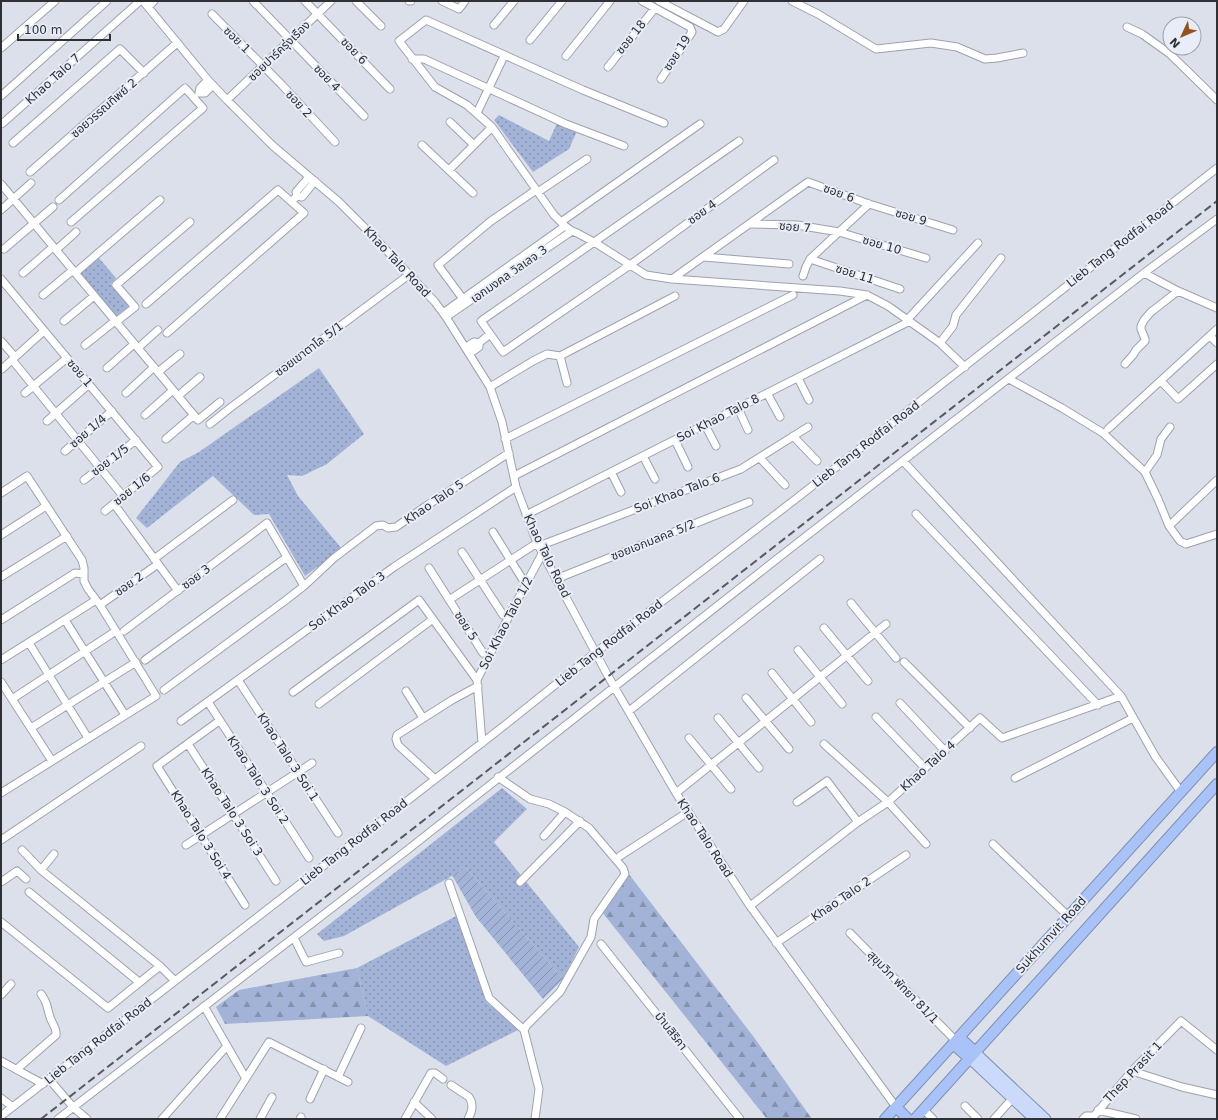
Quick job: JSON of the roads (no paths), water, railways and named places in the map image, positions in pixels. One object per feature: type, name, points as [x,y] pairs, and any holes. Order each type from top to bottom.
[{"type":"highway","name":"Sukhumvit Road","points":[[885,1119],[1217,752]]},
{"type":"highway","name":"Sukhumvit Road","points":[[915,1119],[1217,784]]},
{"type":"highway","points":[[956,1040],[972,1055]]},
{"type":"highway","points":[[896,1107],[908,1119]]},
{"type":"main road","points":[[972,1055],[1012,1099],[1034,1119]]},
{"type":"main road","points":[[972,1055],[1046,1119]]},
{"type":"street","points":[[1,48],[55,1]]},
{"type":"street","points":[[1,96],[107,1]]},
{"type":"street","name":"Khao Talo Road","points":[[141,1],[148,7],[177,43],[227,100],[272,145],[339,202],[410,274],[444,315],[468,350],[490,387],[502,422],[516,487],[538,545],[595,653],[676,793],[750,906],[896,1107]]},
{"type":"street","name":"Khao Talo 7","points":[[1,124],[141,1]]},
{"type":"street","points":[[148,7],[154,1]]},
{"type":"street","points":[[253,1],[290,40]]},
{"type":"street","points":[[305,1],[317,14]]},
{"type":"street","name":"ซอยปาร์ครุ่งเรือง","points":[[227,100],[331,1]]},
{"type":"street","points":[[356,1],[381,26]]},
{"type":"street","points":[[442,1],[459,9],[465,1]]},
{"type":"street","points":[[494,25],[514,1]]},
{"type":"street","points":[[530,40],[562,1]]},
{"type":"street","points":[[566,56],[610,1]]},
{"type":"street","points":[[642,1],[655,8]]},
{"type":"street","points":[[659,1],[718,32],[724,29],[744,1]]},
{"type":"street","points":[[792,1],[818,14],[876,49],[931,43],[957,47],[985,59],[1023,53]]},
{"type":"street","name":"ซอย 19","points":[[655,8],[690,27],[692,32],[661,79]]},
{"type":"street","name":"ซอย 18","points":[[608,67],[655,8]]},
{"type":"street","name":"ซอย 1","points":[[212,14],[263,66]]},
{"type":"street","name":"ซอย 6","points":[[317,14],[390,88]]},
{"type":"street","points":[[664,123],[504,56],[426,20],[399,41],[435,88],[467,105],[492,127],[537,191],[563,224],[572,231],[594,242],[646,275],[672,279],[840,291],[867,296],[888,306],[940,343],[965,367]]},
{"type":"street","points":[[1127,27],[1142,34],[1170,54],[1217,100]]},
{"type":"street","name":"ซอย 4","points":[[290,40],[364,116]]},
{"type":"street","name":"ซอยวรรณทิพย์ 2","points":[[30,172],[177,43]]},
{"type":"street","points":[[13,143],[120,49],[144,73]]},
{"type":"street","points":[[477,113],[504,56]]},
{"type":"street","points":[[412,59],[424,59],[566,124],[624,146]]},
{"type":"street","name":"ซอย 2","points":[[263,66],[336,142]]},
{"type":"street","points":[[196,96],[200,88],[211,83]]},
{"type":"street","points":[[59,200],[185,88],[196,96],[202,108],[71,222]]},
{"type":"street","points":[[450,122],[474,145]]},
{"type":"street","name":"เอกมงคล วิลเลจ 3","points":[[444,315],[563,224],[700,124]]},
{"type":"street","points":[[449,170],[492,127]]},
{"type":"street","points":[[468,350],[474,342],[479,343],[490,334],[481,321],[739,141]]},
{"type":"street","points":[[422,145],[473,193]]},
{"type":"street","points":[[463,299],[438,265],[491,221],[588,159]]},
{"type":"street","name":"ซอย 4","points":[[490,334],[503,352],[630,265],[774,160]]},
{"type":"street","name":"Lieb Tang Rodfai Road","points":[[1,1116],[965,367],[1217,168]]},
{"type":"street","points":[[294,199],[296,192],[312,179]]},
{"type":"street","name":"ซอย 6","points":[[751,224],[808,182],[869,204]]},
{"type":"street","points":[[1,210],[31,183]]},
{"type":"street","points":[[1,184],[198,420],[220,402]]},
{"type":"street","points":[[146,304],[278,190],[294,199],[304,213],[167,333]]},
{"type":"street","points":[[43,296],[160,200]]},
{"type":"street","points":[[803,276],[810,259],[869,204]]},
{"type":"street","name":"ซอย 9","points":[[869,204],[952,230]]},
{"type":"street","points":[[4,249],[53,207]]},
{"type":"street","points":[[58,1119],[406,852],[498,777],[614,686],[1144,273],[1217,219]]},
{"type":"street","points":[[85,345],[135,307],[116,285],[190,222]]},
{"type":"street","points":[[672,279],[751,224]]},
{"type":"street","name":"ซอย 7","points":[[751,224],[797,225],[839,232]]},
{"type":"street","name":"เอกมงคล วิลเลจ 3","points":[[444,315],[572,231]]},
{"type":"street","points":[[23,273],[76,232]]},
{"type":"street","name":"ซอย 10","points":[[839,232],[926,258]]},
{"type":"street","points":[[908,321],[978,243]]},
{"type":"street","points":[[704,257],[789,264]]},
{"type":"street","points":[[940,343],[953,326],[956,315],[1001,258]]},
{"type":"street","name":"ซอย 11","points":[[810,259],[900,288]]},
{"type":"street","points":[[1144,273],[1178,291],[1217,308]]},
{"type":"street","name":"ซอยเขาตาโล 5/1","points":[[210,424],[410,274]]},
{"type":"street","name":"ซอย 1","points":[[1,279],[158,467]]},
{"type":"street","points":[[1125,364],[1145,341],[1141,330],[1144,320],[1151,312],[1178,291]]},
{"type":"street","points":[[505,439],[793,295]]},
{"type":"street","points":[[64,321],[94,296]]},
{"type":"street","points":[[490,387],[532,361],[547,354],[560,356],[675,296]]},
{"type":"street","points":[[514,476],[867,296]]},
{"type":"street","name":"Soi Khao Talo 8","points":[[526,515],[908,321]]},
{"type":"street","points":[[1108,429],[1217,329]]},
{"type":"street","points":[[107,368],[158,330]]},
{"type":"street","points":[[2,369],[44,331]]},
{"type":"street","points":[[1210,336],[1217,343]]},
{"type":"street","points":[[1,341],[33,386],[123,496]]},
{"type":"street","points":[[126,393],[180,354]]},
{"type":"street","points":[[560,356],[567,383]]},
{"type":"street","points":[[25,393],[67,358]]},
{"type":"street","points":[[1161,381],[1178,399],[1217,364]]},
{"type":"street","points":[[178,396],[200,377]]},
{"type":"street","points":[[798,378],[809,400]]},
{"type":"street","points":[[1009,379],[1062,408],[1103,433],[1144,472],[1158,499],[1169,526],[1180,541],[1186,544],[1217,534]]},
{"type":"street","points":[[47,421],[89,384]]},
{"type":"street","points":[[145,415],[173,390]]},
{"type":"street","points":[[767,393],[780,418]]},
{"type":"street","points":[[738,408],[748,430]]},
{"type":"street","name":"ซอย 1/4","points":[[65,451],[112,411]]},
{"type":"street","points":[[166,439],[194,415]]},
{"type":"street","points":[[705,425],[716,446]]},
{"type":"street","name":"Soi Khao Talo 6","points":[[449,600],[510,560],[538,545],[740,469],[808,427]]},
{"type":"street","points":[[1144,472],[1157,455],[1161,439],[1170,427]]},
{"type":"street","points":[[793,436],[817,461]]},
{"type":"street","name":"ซอย 1/5","points":[[84,480],[136,440]]},
{"type":"street","points":[[675,440],[688,467]]},
{"type":"street","name":"Khao Talo 5","points":[[164,690],[304,586],[334,558],[376,526],[383,525],[388,528],[396,527],[509,453]]},
{"type":"street","points":[[644,456],[655,479]]},
{"type":"street","points":[[760,458],[785,485]]},
{"type":"street","points":[[903,461],[1121,696],[1155,756],[1181,792]]},
{"type":"street","name":"ซอย 1/6","points":[[105,511],[158,467]]},
{"type":"street","points":[[611,472],[621,492]]},
{"type":"street","points":[[1,493],[27,476],[82,560],[84,568],[84,581],[88,589],[98,602],[156,696],[1,793]]},
{"type":"street","points":[[1169,526],[1217,480]]},
{"type":"street","name":"Soi Khao Talo 3","points":[[181,722],[394,567],[516,487]]},
{"type":"street","points":[[156,561],[233,500]]},
{"type":"street","name":"ซอยเอกมลคล 5/2","points":[[556,579],[749,502]]},
{"type":"street","points":[[114,504],[178,590]]},
{"type":"street","points":[[1,535],[46,506]]},
{"type":"street","points":[[916,514],[1098,705]]},
{"type":"street","name":"ซอย 3","points":[[124,631],[267,523],[287,557]]},
{"type":"street","points":[[493,532],[523,580]]},
{"type":"street","points":[[1,577],[66,536]]},
{"type":"street","points":[[462,552],[503,615]]},
{"type":"street","name":"Soi Khao Talo 1/2","points":[[482,743],[478,683],[510,614],[542,554]]},
{"type":"street","points":[[145,660],[287,557],[304,586]]},
{"type":"street","points":[[629,711],[820,559]]},
{"type":"street","name":"ซอย 2","points":[[1,660],[65,620],[98,602],[156,561]]},
{"type":"street","points":[[429,568],[449,600]]},
{"type":"street","points":[[1,620],[74,573],[84,574]]},
{"type":"street","points":[[293,692],[419,600],[478,683],[397,735],[396,739],[398,745],[435,779]]},
{"type":"street","name":"ซอย 5","points":[[449,600],[484,653]]},
{"type":"street","points":[[851,603],[896,658]]},
{"type":"street","points":[[319,704],[433,619]]},
{"type":"street","points":[[65,620],[125,715]]},
{"type":"street","points":[[676,793],[886,624]]},
{"type":"street","points":[[824,628],[868,681]]},
{"type":"street","points":[[12,699],[116,631]]},
{"type":"street","points":[[29,643],[88,738]]},
{"type":"street","points":[[798,650],[842,704]]},
{"type":"street","points":[[31,728],[136,662]]},
{"type":"street","points":[[904,662],[970,728]]},
{"type":"street","points":[[772,673],[811,722]]},
{"type":"street","name":"Khao Talo 3 Soi 1","points":[[238,680],[338,833]]},
{"type":"street","points":[[1,682],[52,761]]},
{"type":"street","points":[[406,691],[423,718]]},
{"type":"street","name":"Khao Talo 4","points":[[750,906],[858,822],[888,802],[980,718],[1002,738],[1121,696]]},
{"type":"street","points":[[746,698],[788,749]]},
{"type":"street","name":"Khao Talo 3 Soi 2","points":[[208,702],[309,858]]},
{"type":"street","points":[[900,703],[945,750]]},
{"type":"street","points":[[876,717],[925,768]]},
{"type":"street","points":[[718,718],[759,768]]},
{"type":"street","points":[[1014,778],[1133,718]]},
{"type":"street","points":[[188,744],[219,721]]},
{"type":"street","points":[[689,738],[731,789]]},
{"type":"street","name":"Khao Talo 3 Soi 4","points":[[188,744],[157,766],[245,905]]},
{"type":"street","name":"Khao Talo 3 Soi 3","points":[[188,744],[276,881]]},
{"type":"street","points":[[824,744],[888,802],[926,844]]},
{"type":"street","points":[[1,840],[141,746]]},
{"type":"street","points":[[186,846],[312,763]]},
{"type":"street","points":[[498,777],[530,799],[549,804],[580,821],[589,828],[623,868],[625,874],[594,919],[591,937],[560,992],[527,1025],[524,1030]]},
{"type":"street","points":[[797,802],[827,780],[858,822]]},
{"type":"street","points":[[544,836],[566,812]]},
{"type":"street","points":[[620,856],[688,812]]},
{"type":"street","points":[[520,882],[580,821]]},
{"type":"street","points":[[993,844],[1068,916]]},
{"type":"street","points":[[22,850],[41,870],[160,966],[175,981]]},
{"type":"street","points":[[41,870],[54,854]]},
{"type":"street","name":"Khao Talo 2","points":[[776,943],[906,854]]},
{"type":"street","points":[[1,882],[18,870],[26,879]]},
{"type":"street","points":[[449,883],[489,998],[524,1030],[539,1089],[535,1119]]},
{"type":"street","points":[[29,892],[139,982]]},
{"type":"street","points":[[1,922],[108,1008],[160,966]]},
{"type":"street","name":"สุขุมวิท พัทยา 81/1","points":[[850,932],[956,1040]]},
{"type":"street","points":[[294,938],[306,962],[338,953]]},
{"type":"street","name":"บ้านสิริคา","points":[[601,944],[740,1119]]},
{"type":"street","points":[[1,995],[11,984]]},
{"type":"street","points":[[17,1069],[56,1035],[48,1005],[41,994]]},
{"type":"street","points":[[204,1006],[245,1077]]},
{"type":"street","name":"Thep Prasit 1","points":[[1083,1119],[1086,1116],[1094,1116],[1132,1071],[1181,1021],[1217,1050]]},
{"type":"street","points":[[338,1077],[361,1028]]},
{"type":"street","points":[[220,1119],[245,1077],[269,1042],[348,1082]]},
{"type":"street","points":[[162,1119],[227,1046]]},
{"type":"street","points":[[1,1061],[43,1084]]},
{"type":"street","points":[[310,1099],[324,1069]]},
{"type":"street","points":[[1132,1071],[1182,1087],[1217,1095]]},
{"type":"street","points":[[405,1119],[431,1073],[435,1073],[443,1078]]},
{"type":"street","points":[[49,1079],[73,1108],[87,1119]]},
{"type":"street","points":[[451,1085],[471,1100],[471,1111],[468,1119]]},
{"type":"street","points":[[260,1119],[272,1097]]},
{"type":"street","points":[[1,1098],[13,1107]]},
{"type":"street","points":[[994,1119],[1012,1099]]},
{"type":"street","points":[[414,1102],[432,1119]]},
{"type":"street","points":[[965,1106],[978,1119]]},
{"type":"street","points":[[923,1110],[932,1119]]},
{"type":"street","points":[[1098,1110],[1136,1119]]},
{"type":"railway","points":[[41,1119],[1217,201]]}]
